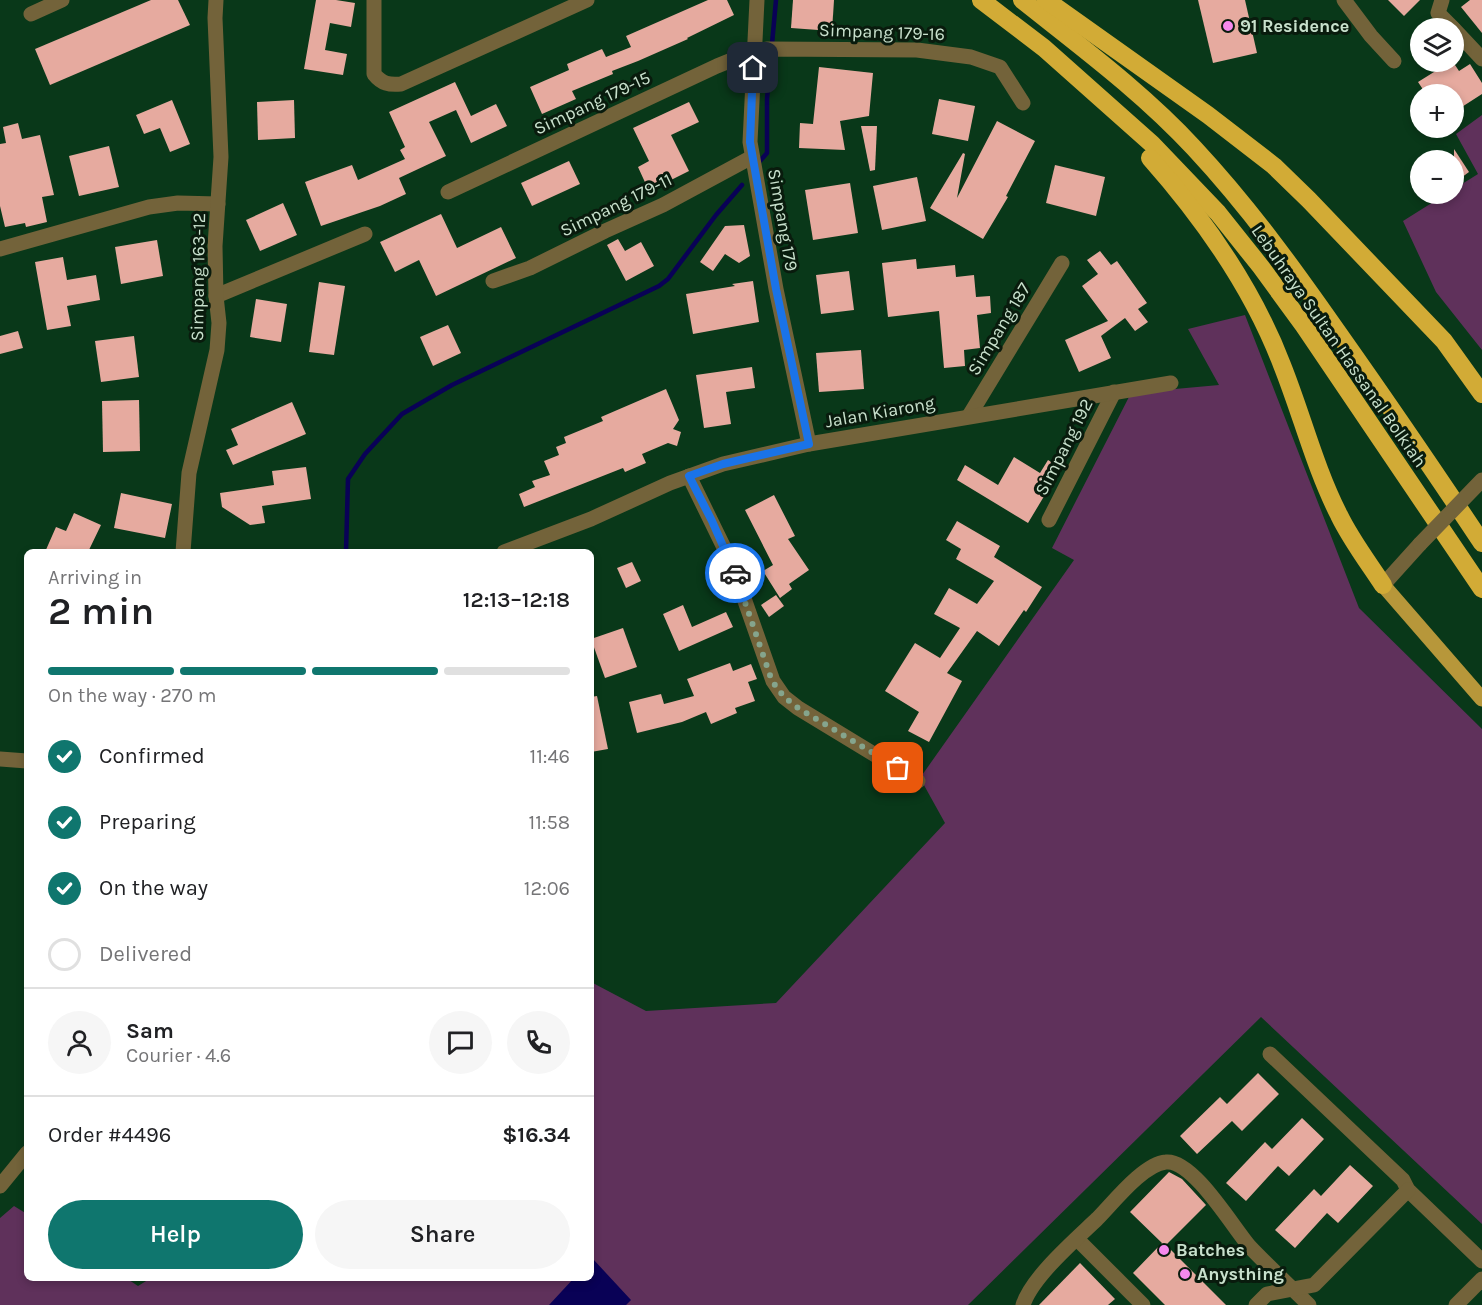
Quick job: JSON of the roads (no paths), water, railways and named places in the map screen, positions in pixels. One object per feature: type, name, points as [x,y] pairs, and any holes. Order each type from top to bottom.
[{"type":"highway","name":"Lebuhraya Sultan Hassanal Bolkiah","points":[[981,0],[1067,68],[1152,144],[1218,213],[1304,326],[1482,589]]},
{"type":"highway","name":"Lebuhraya Sultan Hassanal Bolkiah","points":[[1022,0],[1143,97],[1193,146],[1244,203],[1350,349],[1482,543]]},
{"type":"highway","points":[[1046,0],[1208,115],[1274,166],[1482,382]]},
{"type":"highway","points":[[1067,68],[1172,183],[1214,238],[1255,306],[1282,364],[1338,515],[1383,585]]},
{"type":"highway","points":[[1444,341],[1482,394]]},
{"type":"main road","points":[[1383,585],[1482,699]]},
{"type":"street","points":[[31,14],[62,0]]},
{"type":"street","name":"Simpang 163-12","points":[[183,549],[189,473],[217,350],[219,323],[215,246],[221,156],[216,0]]},
{"type":"street","points":[[374,0],[374,74],[380,81],[390,85],[401,84],[587,0]]},
{"type":"street","name":"Simpang 179","points":[[757,0],[750,142],[776,289],[809,444]]},
{"type":"street","points":[[1344,0],[1371,36],[1394,61]]},
{"type":"street","points":[[1442,0],[1438,13],[1443,18]]},
{"type":"street","points":[[1464,40],[1482,59]]},
{"type":"street","name":"Simpang 179-16","points":[[754,51],[917,50],[971,57],[1000,67],[1023,103]]},
{"type":"street","name":"Simpang 179-15","points":[[448,192],[717,66],[754,51]]},
{"type":"street","name":"Simpang 179-11","points":[[493,281],[530,268],[663,205],[752,157]]},
{"type":"street","points":[[0,249],[149,207],[178,203],[218,204]]},
{"type":"street","points":[[216,296],[365,234]]},
{"type":"street","name":"Simpang 187","points":[[969,416],[1062,263]]},
{"type":"street","name":"Jalan Kiarong","points":[[512,549],[723,464],[809,444],[1171,383]]},
{"type":"street","name":"Simpang 192","points":[[1049,520],[1114,393]]},
{"type":"street","points":[[689,476],[732,564],[772,681],[784,697],[798,708],[918,781]]},
{"type":"street","points":[[1383,585],[1482,480]]},
{"type":"street","points":[[0,759],[24,761]]},
{"type":"street","points":[[1270,1054],[1403,1180],[1408,1190],[1482,1261]]},
{"type":"street","points":[[0,1186],[24,1157]]},
{"type":"street","points":[[1023,1305],[1031,1287],[1147,1168],[1166,1162],[1177,1163],[1215,1199],[1249,1245],[1309,1305]]},
{"type":"street","points":[[1256,1305],[1267,1294],[1314,1285],[1408,1190]]},
{"type":"street","points":[[1077,1239],[1143,1305]]},
{"type":"street","points":[[1456,1305],[1482,1279]]},
{"type":"waterway","points":[[760,161],[767,153],[767,99],[776,0]]},
{"type":"waterway","points":[[346,549],[348,479],[365,454],[402,414],[452,385],[659,286],[668,279],[716,215],[742,185]]},
{"type":"place","name":"91 Residence","points":[[1228,26]]},
{"type":"place","name":"Batches","points":[[1164,1250]]},
{"type":"place","name":"Anysthing","points":[[1185,1274]]}]
